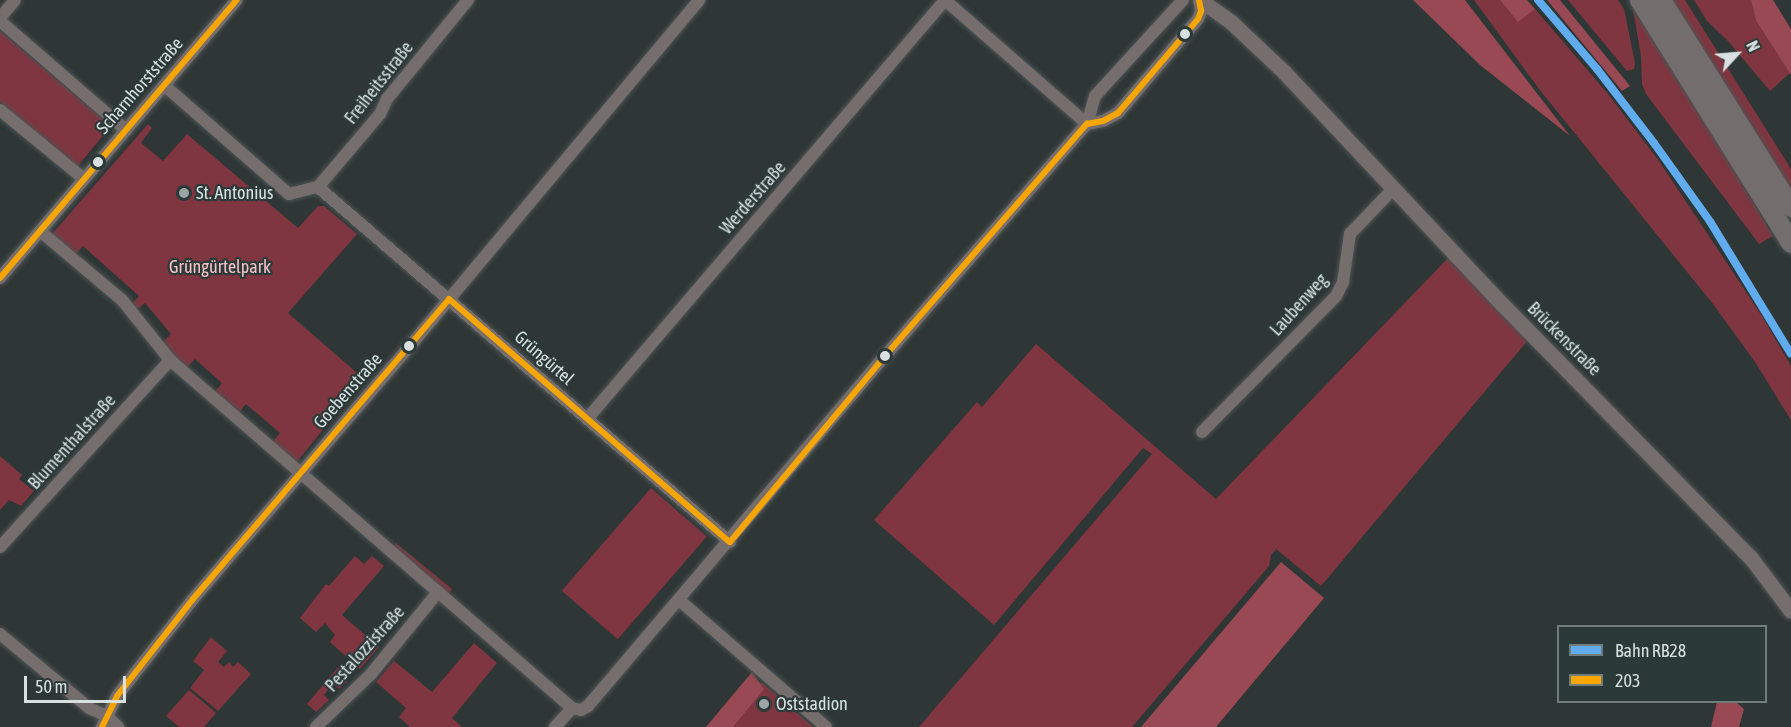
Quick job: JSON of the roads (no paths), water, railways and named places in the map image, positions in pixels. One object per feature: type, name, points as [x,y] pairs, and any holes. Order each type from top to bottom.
[{"type":"main road","points":[[1640,0],[1791,243]]},
{"type":"main road","points":[[1661,0],[1791,207]]},
{"type":"street","points":[[15,0],[0,20],[126,130]]},
{"type":"street","name":"Scharnhorststraße","points":[[0,278],[237,0]]},
{"type":"street","name":"Freiheitsstraße","points":[[318,187],[380,114],[387,99],[468,0]]},
{"type":"street","name":"Goebenstraße","points":[[104,721],[117,696],[193,599],[699,0]]},
{"type":"street","name":"Werderstraße","points":[[587,419],[945,0],[1087,124]]},
{"type":"street","points":[[555,727],[576,709],[588,706],[730,542],[893,347],[1087,124],[1095,96],[1183,0]]},
{"type":"street","points":[[1087,124],[1103,121],[1118,113],[1198,20],[1201,11],[1199,0]]},
{"type":"street","name":"Brückenstraße","points":[[1199,0],[1230,22],[1284,72],[1503,305],[1751,558],[1791,610]]},
{"type":"street","points":[[165,86],[289,194],[318,187]]},
{"type":"street","points":[[0,110],[84,179]]},
{"type":"street","name":"Grüngürtel","points":[[318,187],[730,542]]},
{"type":"street","name":"Laubenweg","points":[[1202,432],[1336,296],[1343,282],[1350,234],[1394,188]]},
{"type":"street","points":[[40,231],[122,300],[170,360],[576,709]]},
{"type":"street","name":"Blumenthalstraße","points":[[0,547],[170,360]]},
{"type":"street","name":"Pestalozzistraße","points":[[316,727],[371,674],[438,592]]},
{"type":"street","points":[[679,600],[826,727]]},
{"type":"street","points":[[0,634],[104,721],[118,727]]},
{"type":"rail line","name":"RB28","points":[[1538,0],[1597,69],[1654,143],[1711,223],[1791,354]]},
{"type":"place","name":"St. Antonius","points":[[184,193]]},
{"type":"place","name":"Oststadion","points":[[764,704]]},
{"type":"park label","name":"Grüngürtelpark","points":[[220,267]]}]
